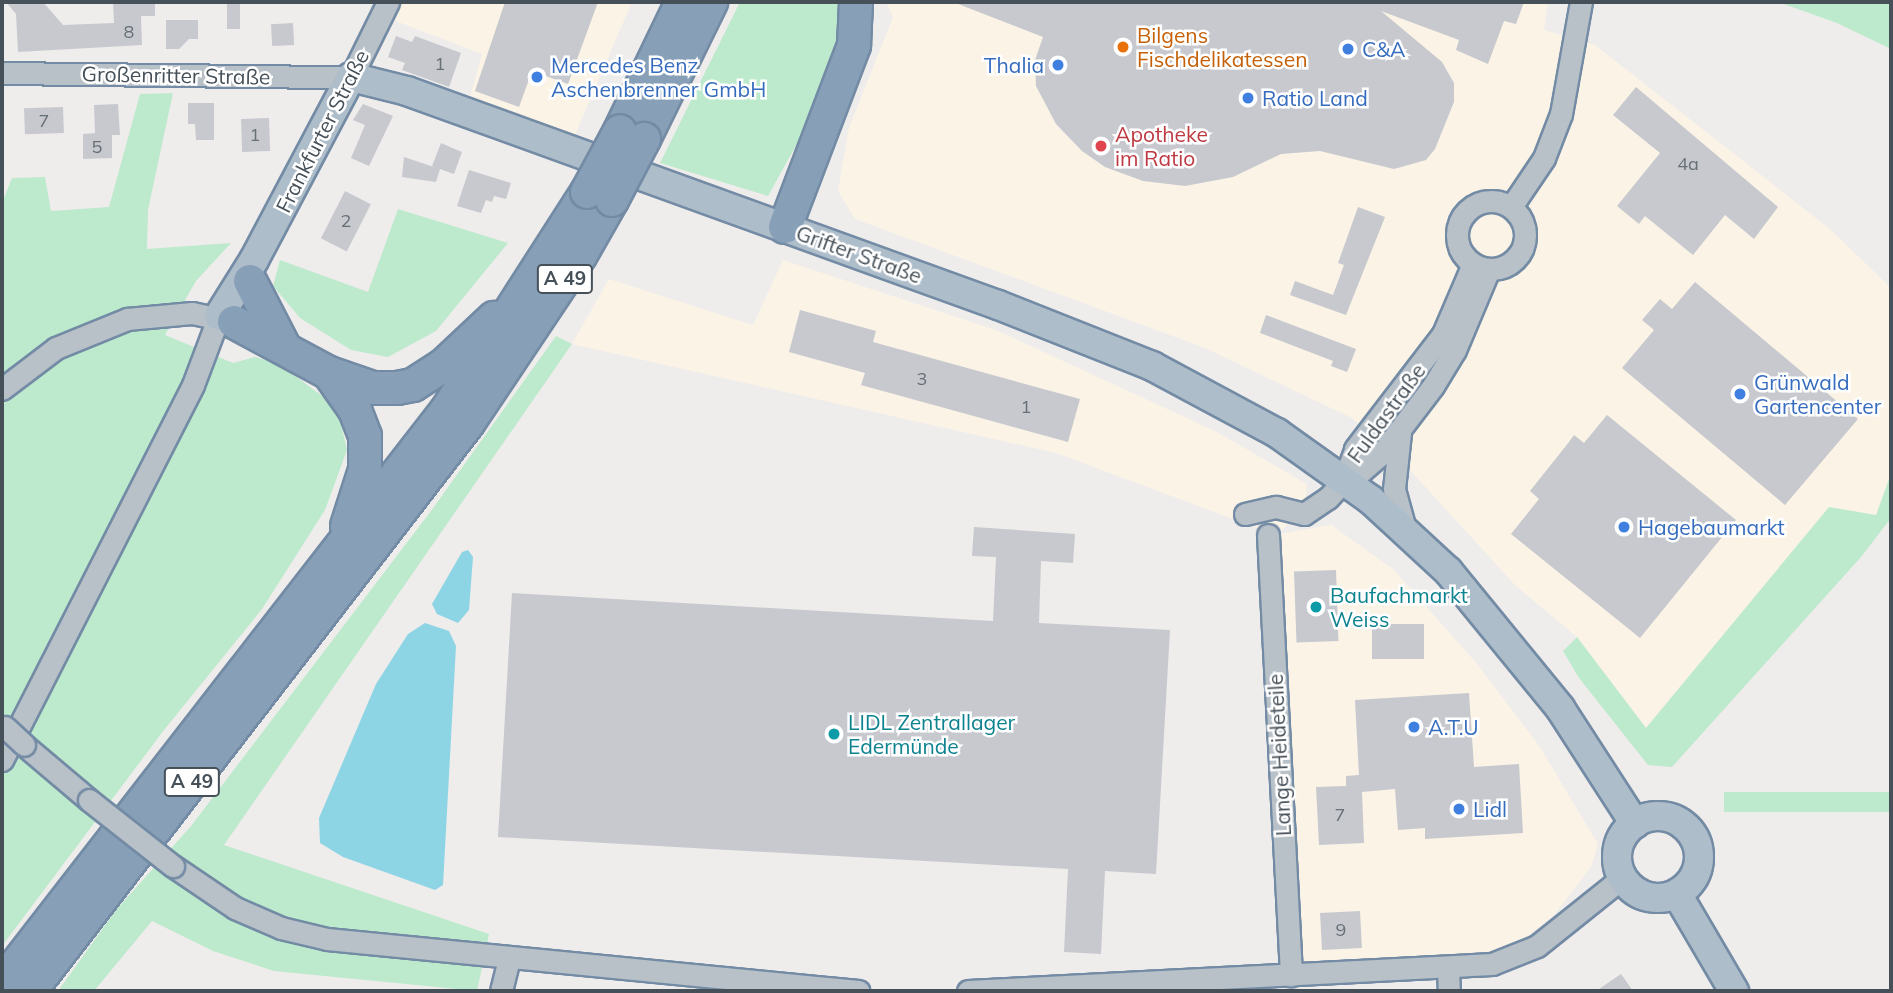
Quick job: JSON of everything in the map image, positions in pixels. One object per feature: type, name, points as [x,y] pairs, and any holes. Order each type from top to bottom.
[{"type":"highway","name":"A 49","points":[[32,991],[468,423],[580,256],[600,196],[632,135],[682,2]]},
{"type":"highway","name":"A 49","points":[[632,135],[686,60],[711,2]]},
{"type":"highway","points":[[686,60],[725,2]]},
{"type":"highway","points":[[785,226],[848,64],[857,26],[856,2]]},
{"type":"highway","name":"A 49","points":[[2,983],[447,410],[537,275],[600,196]]},
{"type":"highway","points":[[252,271],[283,345]]},
{"type":"highway","points":[[227,319],[283,345],[329,373],[373,388],[413,385],[444,365],[537,275]]},
{"type":"highway","points":[[328,566],[353,516],[366,452],[355,410],[329,373]]},
{"type":"main road","name":"Grifter Straße","points":[[351,77],[407,91],[785,226],[1153,366],[1277,433],[1344,480],[1405,529],[1448,570],[1560,708],[1634,824]]},
{"type":"main road","name":"Frankfurter Straße","points":[[227,319],[351,77]]},
{"type":"main road","points":[[1662,817],[1680,823],[1693,836],[1698,869],[1677,894],[1651,898],[1634,891],[1623,877],[1618,861],[1619,844],[1634,824],[1662,817]]},
{"type":"main road","points":[[1677,894],[1734,991]]},
{"type":"street","name":"Frankfurter Straße","points":[[351,77],[388,2]]},
{"type":"street","points":[[1511,207],[1544,158],[1561,114],[1581,2]]},
{"type":"street","name":"Großenritter Straße","points":[[2,73],[351,77]]},
{"type":"street","points":[[1492,201],[1511,207],[1523,222],[1525,241],[1516,258],[1481,266],[1458,241],[1464,214],[1492,201]]},
{"type":"street","name":"Fuldastraße","points":[[1344,480],[1358,474],[1382,453],[1455,350],[1481,266]]},
{"type":"street","name":"Fuldastraße","points":[[1344,480],[1355,449],[1443,334],[1481,266]]},
{"type":"street","points":[[2,389],[56,348],[108,325],[159,313],[227,319],[2,760]]},
{"type":"street","points":[[1402,427],[1394,489],[1405,529]]},
{"type":"street","points":[[1245,514],[1276,507],[1304,514],[1326,501],[1344,480]]},
{"type":"street","name":"Lange Heideteile","points":[[1268,535],[1291,975]]},
{"type":"street","points":[[4,725],[89,800],[173,866],[235,908],[304,934],[509,958],[858,991]]},
{"type":"street","points":[[968,991],[1492,964],[1523,954],[1623,877]]},
{"type":"street","points":[[501,991],[509,958]]},
{"type":"street","points":[[1448,967],[1449,991]]},
{"type":"shaded area","name":"Mercedes Benz Aschenbrenner GmbH","points":[[401,2],[632,2],[574,137],[469,100],[482,54],[393,20]]},
{"type":"shaded area","points":[[886,2],[1548,2],[1544,30],[1595,45],[1830,229],[1891,288],[1891,474],[1876,516],[1829,508],[1646,728],[1577,637],[1516,586],[1407,467],[1352,418],[1205,348],[855,219],[838,191],[849,128],[893,17]]},
{"type":"shaded area","points":[[783,260],[996,330],[1217,432],[1307,484],[1305,507],[1278,534],[1331,525],[1393,569],[1478,665],[1540,747],[1598,844],[1591,867],[1553,916],[1507,952],[1450,960],[1295,967],[1276,535],[1056,453],[572,344],[609,279],[753,325]]},
{"type":"green space","points":[[740,2],[838,2],[842,12],[829,86],[768,196],[660,163]]},
{"type":"green space","points":[[1778,2],[1891,2],[1891,49],[1837,23]]},
{"type":"green space","points":[[173,93],[148,210],[147,249],[231,243],[196,281],[165,335],[233,363],[255,357],[279,364],[337,407],[347,450],[325,510],[262,609],[164,730],[2,946],[2,203],[12,178],[45,177],[51,211],[109,207],[140,94]]},
{"type":"green space","points":[[398,209],[508,243],[436,331],[388,357],[351,350],[300,318],[273,286],[280,260],[368,292]]},
{"type":"green space","points":[[556,336],[572,344],[224,845],[489,934],[477,991],[274,971],[213,951],[152,921],[94,991],[58,991],[116,910],[191,826],[431,511]]},
{"type":"green space","points":[[1891,474],[1891,518],[1861,557],[1672,767],[1648,765],[1579,678],[1563,651],[1577,637],[1646,728],[1829,507],[1876,515]]},
{"type":"green space","points":[[1724,792],[1891,792],[1891,812],[1724,812]]},
{"type":"water","points":[[468,550],[473,557],[469,610],[458,623],[437,614],[432,604],[462,552]]},
{"type":"water","points":[[425,623],[449,631],[456,646],[443,885],[435,890],[343,857],[320,843],[319,818],[376,684],[408,634]]},
{"type":"building","points":[[6,2],[43,2],[63,25],[114,23],[113,2],[155,2],[155,16],[141,16],[142,45],[18,52],[16,14]]},
{"type":"building","points":[[227,2],[240,2],[240,29],[227,29]]},
{"type":"building","points":[[505,2],[598,2],[568,84],[532,71],[519,107],[475,91]]},
{"type":"building","name":"Ratio Land","points":[[953,2],[1524,2],[1516,24],[1504,21],[1488,64],[1456,50],[1459,40],[1381,11],[1442,62],[1454,83],[1454,102],[1435,149],[1426,160],[1394,169],[1320,151],[1281,154],[1233,177],[1185,186],[1143,181],[1105,167],[1082,151],[1056,124],[1036,86],[1035,60],[1043,37]]},
{"type":"building","points":[[166,20],[198,20],[198,39],[189,39],[179,49],[166,49]]},
{"type":"building","points":[[293,23],[294,45],[272,46],[271,24]]},
{"type":"building","points":[[396,36],[412,42],[415,36],[461,53],[449,87],[402,70],[405,63],[388,57]]},
{"type":"building","points":[[1636,87],[1778,207],[1754,239],[1725,215],[1693,255],[1645,216],[1639,224],[1617,206],[1660,153],[1613,115]]},
{"type":"building","points":[[188,103],[214,103],[214,140],[196,140],[195,124],[188,124]]},
{"type":"building","points":[[118,104],[120,135],[112,135],[112,158],[83,159],[83,134],[95,133],[94,105]]},
{"type":"building","points":[[363,104],[393,116],[369,166],[351,158],[365,125],[353,120]]},
{"type":"building","points":[[63,107],[64,133],[25,134],[24,108]]},
{"type":"building","points":[[269,118],[270,151],[242,152],[241,119]]},
{"type":"building","points":[[441,143],[462,152],[454,174],[440,169],[436,182],[402,177],[404,157],[437,168],[432,166]]},
{"type":"building","points":[[469,170],[511,183],[506,199],[494,196],[492,202],[486,200],[481,213],[457,206]]},
{"type":"building","points":[[345,191],[371,204],[347,251],[321,238]]},
{"type":"building","points":[[1358,207],[1385,217],[1346,315],[1290,295],[1295,281],[1333,295],[1344,265],[1338,263]]},
{"type":"building","name":"Grünwald Gartencenter","points":[[1695,282],[1858,419],[1785,505],[1622,368],[1654,330],[1642,320],[1660,299],[1672,309]]},
{"type":"building","points":[[800,310],[876,331],[873,342],[1080,399],[1068,442],[861,385],[865,373],[789,352]]},
{"type":"building","points":[[1266,315],[1356,349],[1347,372],[1331,366],[1333,361],[1260,333]]},
{"type":"building","name":"Hagebaumarkt","points":[[1607,415],[1736,520],[1640,638],[1511,534],[1539,499],[1530,491],[1574,435],[1584,443]]},
{"type":"building","name":"LIDL Zentrallager Edermünde","points":[[974,527],[1075,534],[1073,563],[1041,561],[1039,623],[1170,630],[1156,874],[1105,871],[1101,954],[1064,952],[1068,869],[498,837],[512,593],[993,621],[996,557],[972,556]]},
{"type":"building","name":"Baufachmarkt Weiss","points":[[1336,570],[1338,641],[1297,642],[1294,571]]},
{"type":"building","points":[[1372,624],[1424,624],[1424,659],[1372,659]]},
{"type":"building","points":[[1469,693],[1474,767],[1519,764],[1523,833],[1425,839],[1425,828],[1398,830],[1395,789],[1362,792],[1364,843],[1319,845],[1316,787],[1346,786],[1346,776],[1359,775],[1355,700]]},
{"type":"building","points":[[1360,911],[1362,948],[1322,950],[1320,913]]},
{"type":"building","points":[[1621,974],[1633,991],[1596,991]]},
{"type":"place","name":"Bilgens Fischdelikatessen","points":[[1123,47]]},
{"type":"place","name":"C&A","points":[[1348,49]]},
{"type":"place","name":"Thalia","points":[[1058,65]]},
{"type":"place","name":"Mercedes Benz Aschenbrenner GmbH","points":[[537,77]]},
{"type":"place","name":"Ratio Land","points":[[1248,98]]},
{"type":"place","name":"Apotheke im Ratio","points":[[1101,146]]},
{"type":"place","name":"Grünwald Gartencenter","points":[[1740,394]]},
{"type":"place","name":"Hagebaumarkt","points":[[1624,527]]},
{"type":"place","name":"Baufachmarkt Weiss","points":[[1316,607]]},
{"type":"place","name":"A.T.U","points":[[1414,727]]},
{"type":"place","name":"LIDL Zentrallager Edermünde","points":[[834,734]]},
{"type":"place","name":"Lidl","points":[[1459,809]]}]
